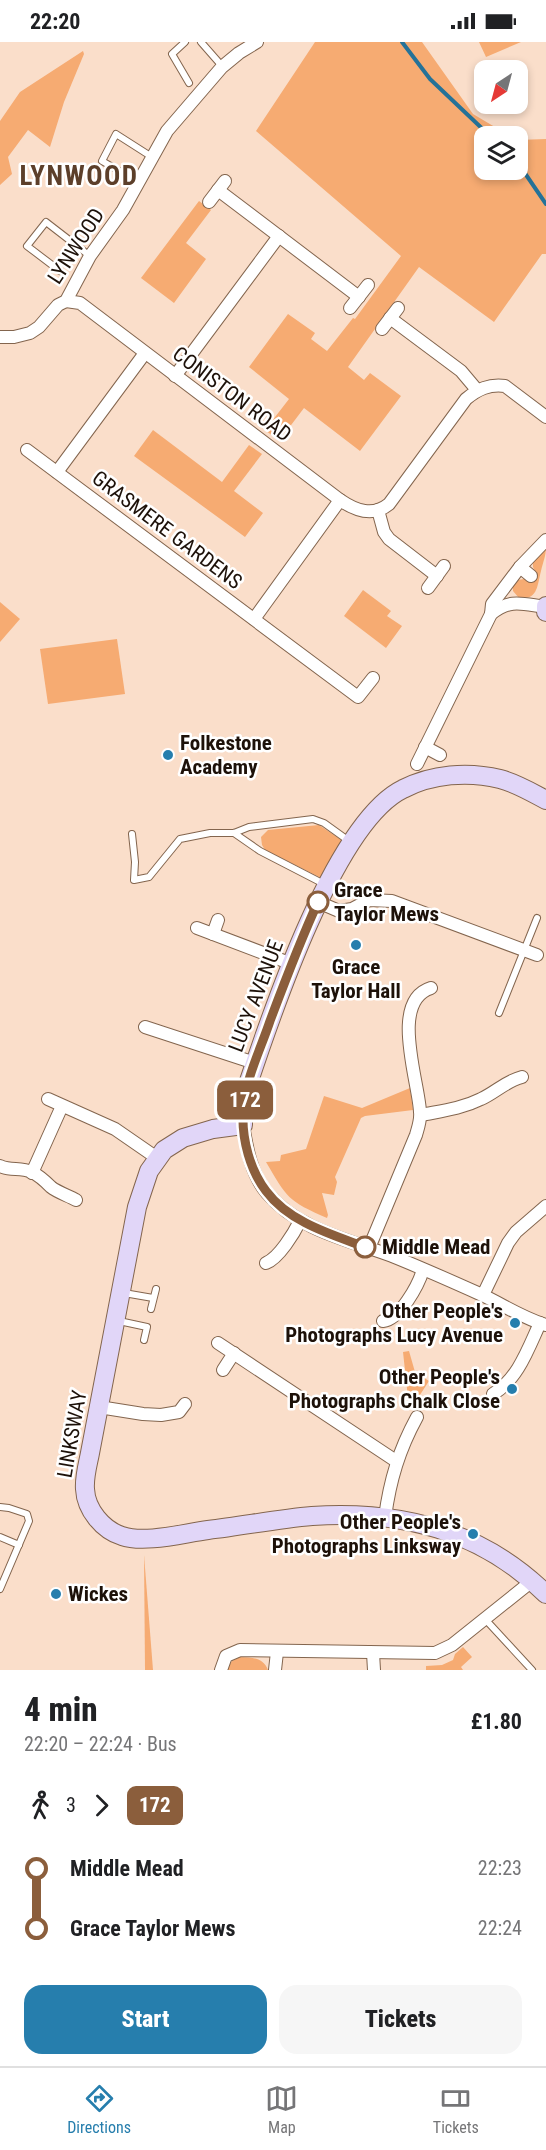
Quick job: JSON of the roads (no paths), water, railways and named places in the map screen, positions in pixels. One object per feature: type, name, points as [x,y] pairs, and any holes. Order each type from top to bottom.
[{"type":"street","name":"LYNWOOD","points":[[0,339],[30,333],[39,327],[58,305],[66,301],[90,256],[123,210],[147,170],[167,131],[222,67],[239,52],[257,42]]},
{"type":"street","points":[[209,202],[221,186],[279,236],[358,297]]},
{"type":"street","points":[[175,376],[279,236]]},
{"type":"street","points":[[350,308],[368,285]]},
{"type":"street","name":"CONISTON ROAD","points":[[66,301],[80,303],[340,500],[361,511],[378,510]]},
{"type":"street","points":[[382,329],[394,313],[460,371],[477,390]]},
{"type":"street","points":[[57,472],[145,353]]},
{"type":"street","points":[[428,588],[441,571],[389,539],[384,532],[378,510],[389,504],[466,399],[477,390],[496,385],[505,386],[546,417]]},
{"type":"street","name":"GRASMERE GARDENS","points":[[27,450],[358,697],[373,678]]},
{"type":"street","points":[[254,619],[340,500]]},
{"type":"street","points":[[417,764],[491,614],[492,604],[520,567],[546,540]]},
{"type":"street","points":[[520,567],[531,576]]},
{"type":"street","points":[[491,614],[503,605],[516,603],[546,607],[546,612]]},
{"type":"street","points":[[425,747],[440,755]]},
{"type":"street","name":"LUCY AVENUE","points":[[543,1324],[483,1295],[300,1221],[267,1193],[258,1180],[249,1156],[243,1125],[243,1111],[247,1087],[255,1063],[318,902],[369,818],[387,800],[404,788],[430,778],[456,775],[500,779],[546,800]]},
{"type":"street","points":[[318,902],[339,911],[352,909],[369,900],[392,901],[537,955]]},
{"type":"street","points":[[213,934],[218,920]]},
{"type":"street","points":[[197,928],[292,964]]},
{"type":"street","points":[[369,1248],[411,1151],[421,1115],[408,1038],[409,1022],[418,997],[423,991],[431,988]]},
{"type":"street","points":[[145,1027],[255,1063]]},
{"type":"street","points":[[421,1115],[465,1106],[489,1095],[510,1080],[522,1077]]},
{"type":"street","points":[[48,1099],[115,1129],[157,1158]]},
{"type":"street","points":[[32,1173],[62,1106]]},
{"type":"street","name":"LINKSWAY","points":[[243,1125],[213,1129],[183,1137],[157,1158],[148,1171],[141,1191],[90,1453],[85,1490],[95,1516],[105,1526],[121,1536],[139,1539],[314,1516],[385,1517],[425,1524],[472,1542],[501,1557],[546,1594]]},
{"type":"street","points":[[0,1166],[9,1170],[19,1168],[32,1173],[46,1180],[51,1187],[76,1200]]},
{"type":"street","points":[[483,1295],[508,1243],[516,1232],[546,1206]]},
{"type":"street","points":[[266,1263],[272,1261],[277,1255],[300,1221]]},
{"type":"street","points":[[383,1322],[391,1320],[396,1315],[420,1279],[423,1270]]},
{"type":"street","points":[[492,1394],[504,1388],[512,1378],[543,1324]]},
{"type":"street","points":[[218,1344],[396,1461]]},
{"type":"street","points":[[223,1370],[234,1353]]},
{"type":"street","points":[[99,1407],[161,1414],[179,1412],[185,1404]]},
{"type":"street","points":[[385,1517],[389,1486],[396,1461],[417,1417]]},
{"type":"street","points":[[221,1670],[226,1656],[240,1650],[435,1653],[452,1645],[532,1581]]},
{"type":"street","points":[[275,1670],[277,1652]]},
{"type":"street","points":[[373,1653],[374,1670]]},
{"type":"lane","points":[[185,42],[171,54],[189,83]]},
{"type":"lane","points":[[201,42],[222,67]]},
{"type":"lane","points":[[128,176],[102,161],[116,134],[152,157]]},
{"type":"lane","points":[[60,271],[27,246],[46,222],[90,256]]},
{"type":"lane","points":[[132,834],[134,880],[149,877],[180,839],[210,833],[234,833],[249,827],[313,819],[324,823],[352,843]]},
{"type":"lane","points":[[234,833],[260,851],[327,885]]},
{"type":"lane","points":[[499,1012],[537,918]]},
{"type":"lane","points":[[151,1309],[156,1289]]},
{"type":"lane","points":[[121,1291],[131,1296],[153,1298]]},
{"type":"lane","points":[[116,1320],[147,1327],[144,1340]]},
{"type":"lane","points":[[0,1507],[27,1514],[29,1521],[0,1589]]},
{"type":"lane","points":[[0,1537],[18,1545]]},
{"type":"lane","points":[[0,1566],[8,1569]]},
{"type":"lane","points":[[485,1619],[532,1670]]},
{"type":"waterway","points":[[402,42],[430,79],[479,126]]},
{"type":"waterway","points":[[528,178],[546,204]]},
{"type":"place","name":"Folkestone Academy","points":[[168,755]]},
{"type":"place","name":"Grace Taylor Mews","points":[[318,902]]},
{"type":"place","name":"Grace Taylor Hall","points":[[356,945]]},
{"type":"place","name":"Middle Mead","points":[[365,1247]]},
{"type":"place","name":"Other People's Photographs Lucy Avenue","points":[[515,1323]]},
{"type":"place","name":"Other People's Photographs Chalk Close","points":[[512,1389]]},
{"type":"place","name":"Other People's Photographs Linksway","points":[[473,1534]]},
{"type":"place","name":"Wickes","points":[[56,1594]]},
{"type":"district","name":"LYNWOOD","points":[[79,176]]}]
